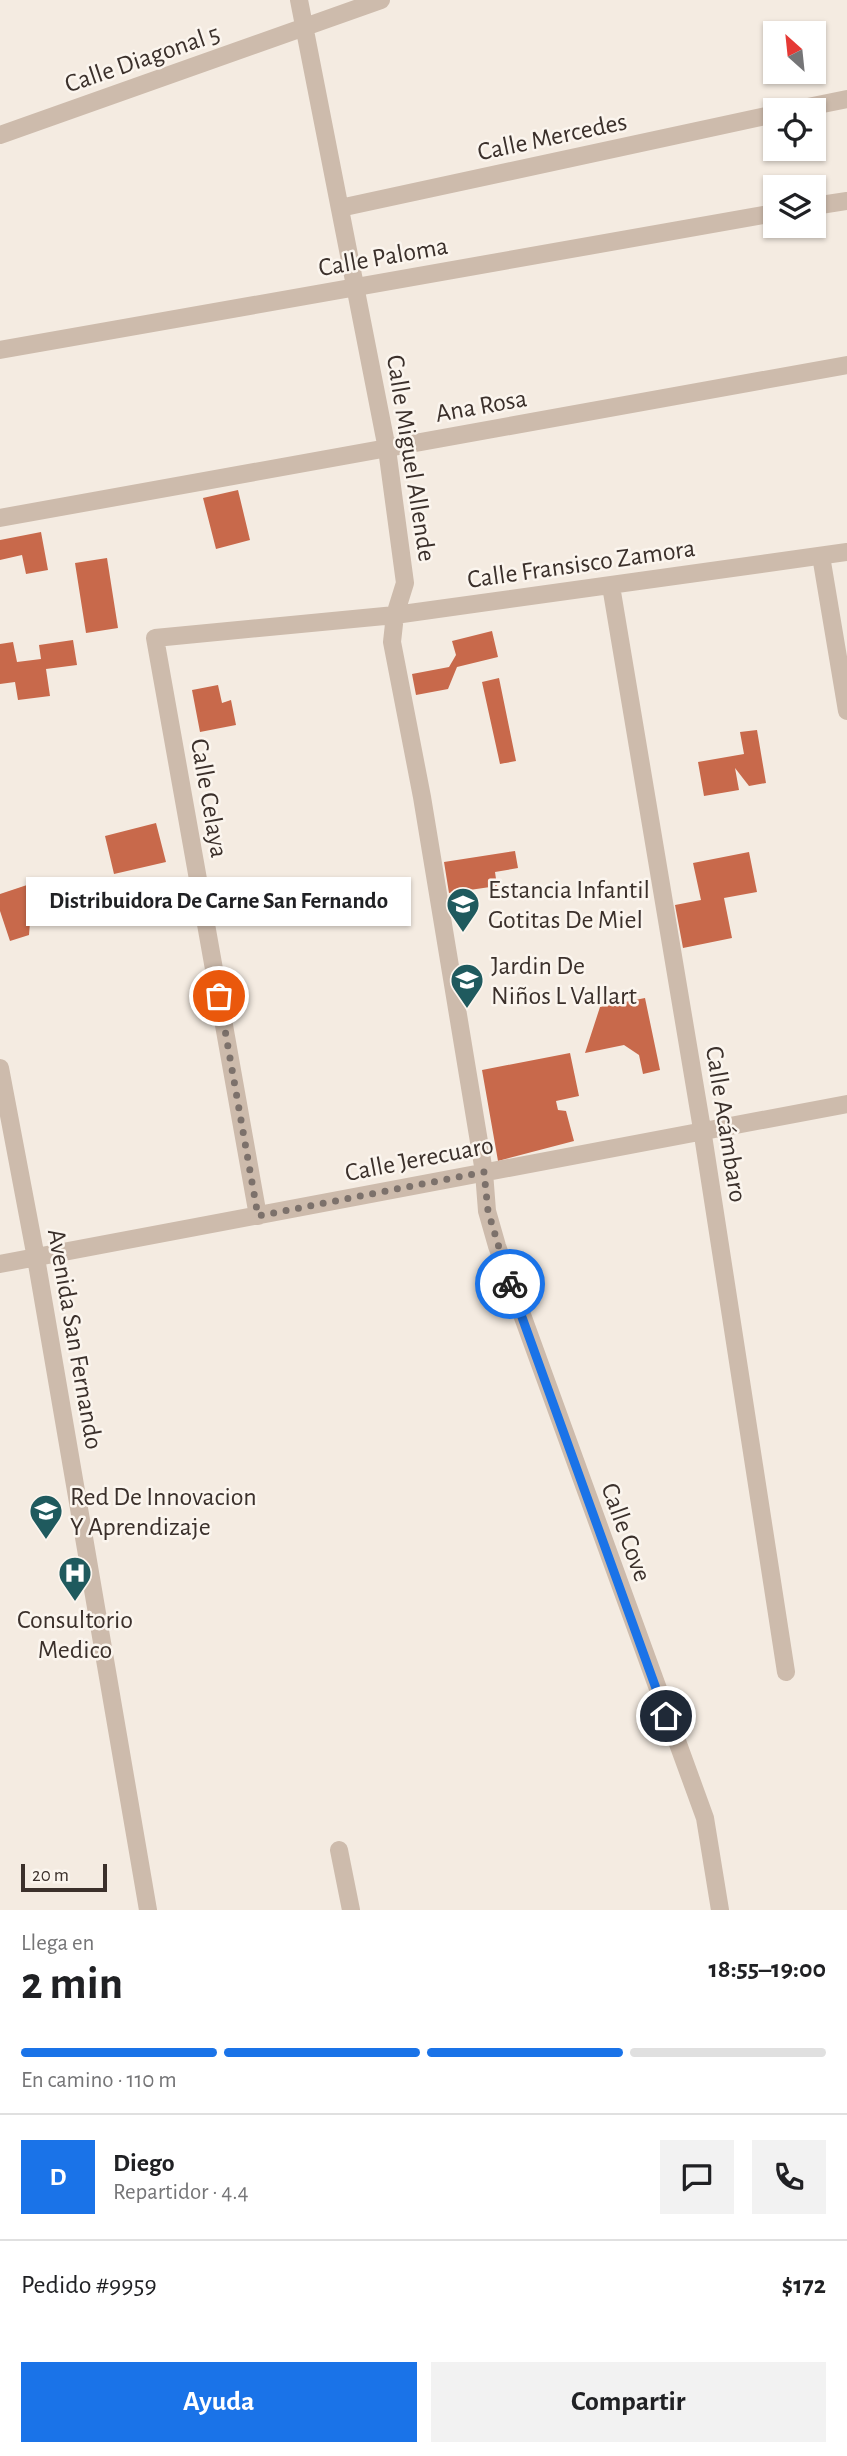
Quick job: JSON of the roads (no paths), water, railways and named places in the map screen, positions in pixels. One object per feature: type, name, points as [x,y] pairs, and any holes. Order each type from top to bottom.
[{"type":"street","name":"Calle Miguel Allende","points":[[299,0],[387,449],[405,583],[395,615],[392,642],[422,797],[484,1172]]},
{"type":"street","name":"Calle Diagonal 5","points":[[0,135],[381,0]]},
{"type":"street","points":[[826,103],[847,99]]},
{"type":"street","name":"Calle Mercedes","points":[[340,208],[763,117]]},
{"type":"street","points":[[826,204],[847,201]]},
{"type":"street","name":"Calle Paloma","points":[[0,350],[763,215]]},
{"type":"street","name":"Ana Rosa","points":[[0,518],[847,365]]},
{"type":"street","name":"Calle Fransisco Zamora","points":[[155,638],[395,615],[847,552]]},
{"type":"street","points":[[821,556],[847,711]]},
{"type":"street","name":"Calle Acámbaro","points":[[611,586],[702,1129],[786,1672]]},
{"type":"street","name":"Calle Celaya","points":[[155,638],[258,1216]]},
{"type":"street","name":"Avenida San Fernando","points":[[0,1068],[36,1258],[148,1910]]},
{"type":"street","name":"Calle Jerecuaro","points":[[0,1264],[702,1129],[847,1104]]},
{"type":"street","name":"Calle Cove","points":[[484,1172],[488,1211],[497,1246],[705,1818],[720,1910]]},
{"type":"street","points":[[339,1850],[351,1910]]},
{"type":"place","name":"Estancia Infantil Gotitas De Miel","points":[[463,934]]},
{"type":"place","name":"Distribuidora De Carne San Fernando","points":[[219,996]]},
{"type":"place","name":"Jardin De Niños L Vallart","points":[[467,1010]]},
{"type":"place","name":"Red De Innovacion Y Aprendizaje","points":[[46,1541]]},
{"type":"place","name":"Consultorio Medico","points":[[75,1603]]}]
